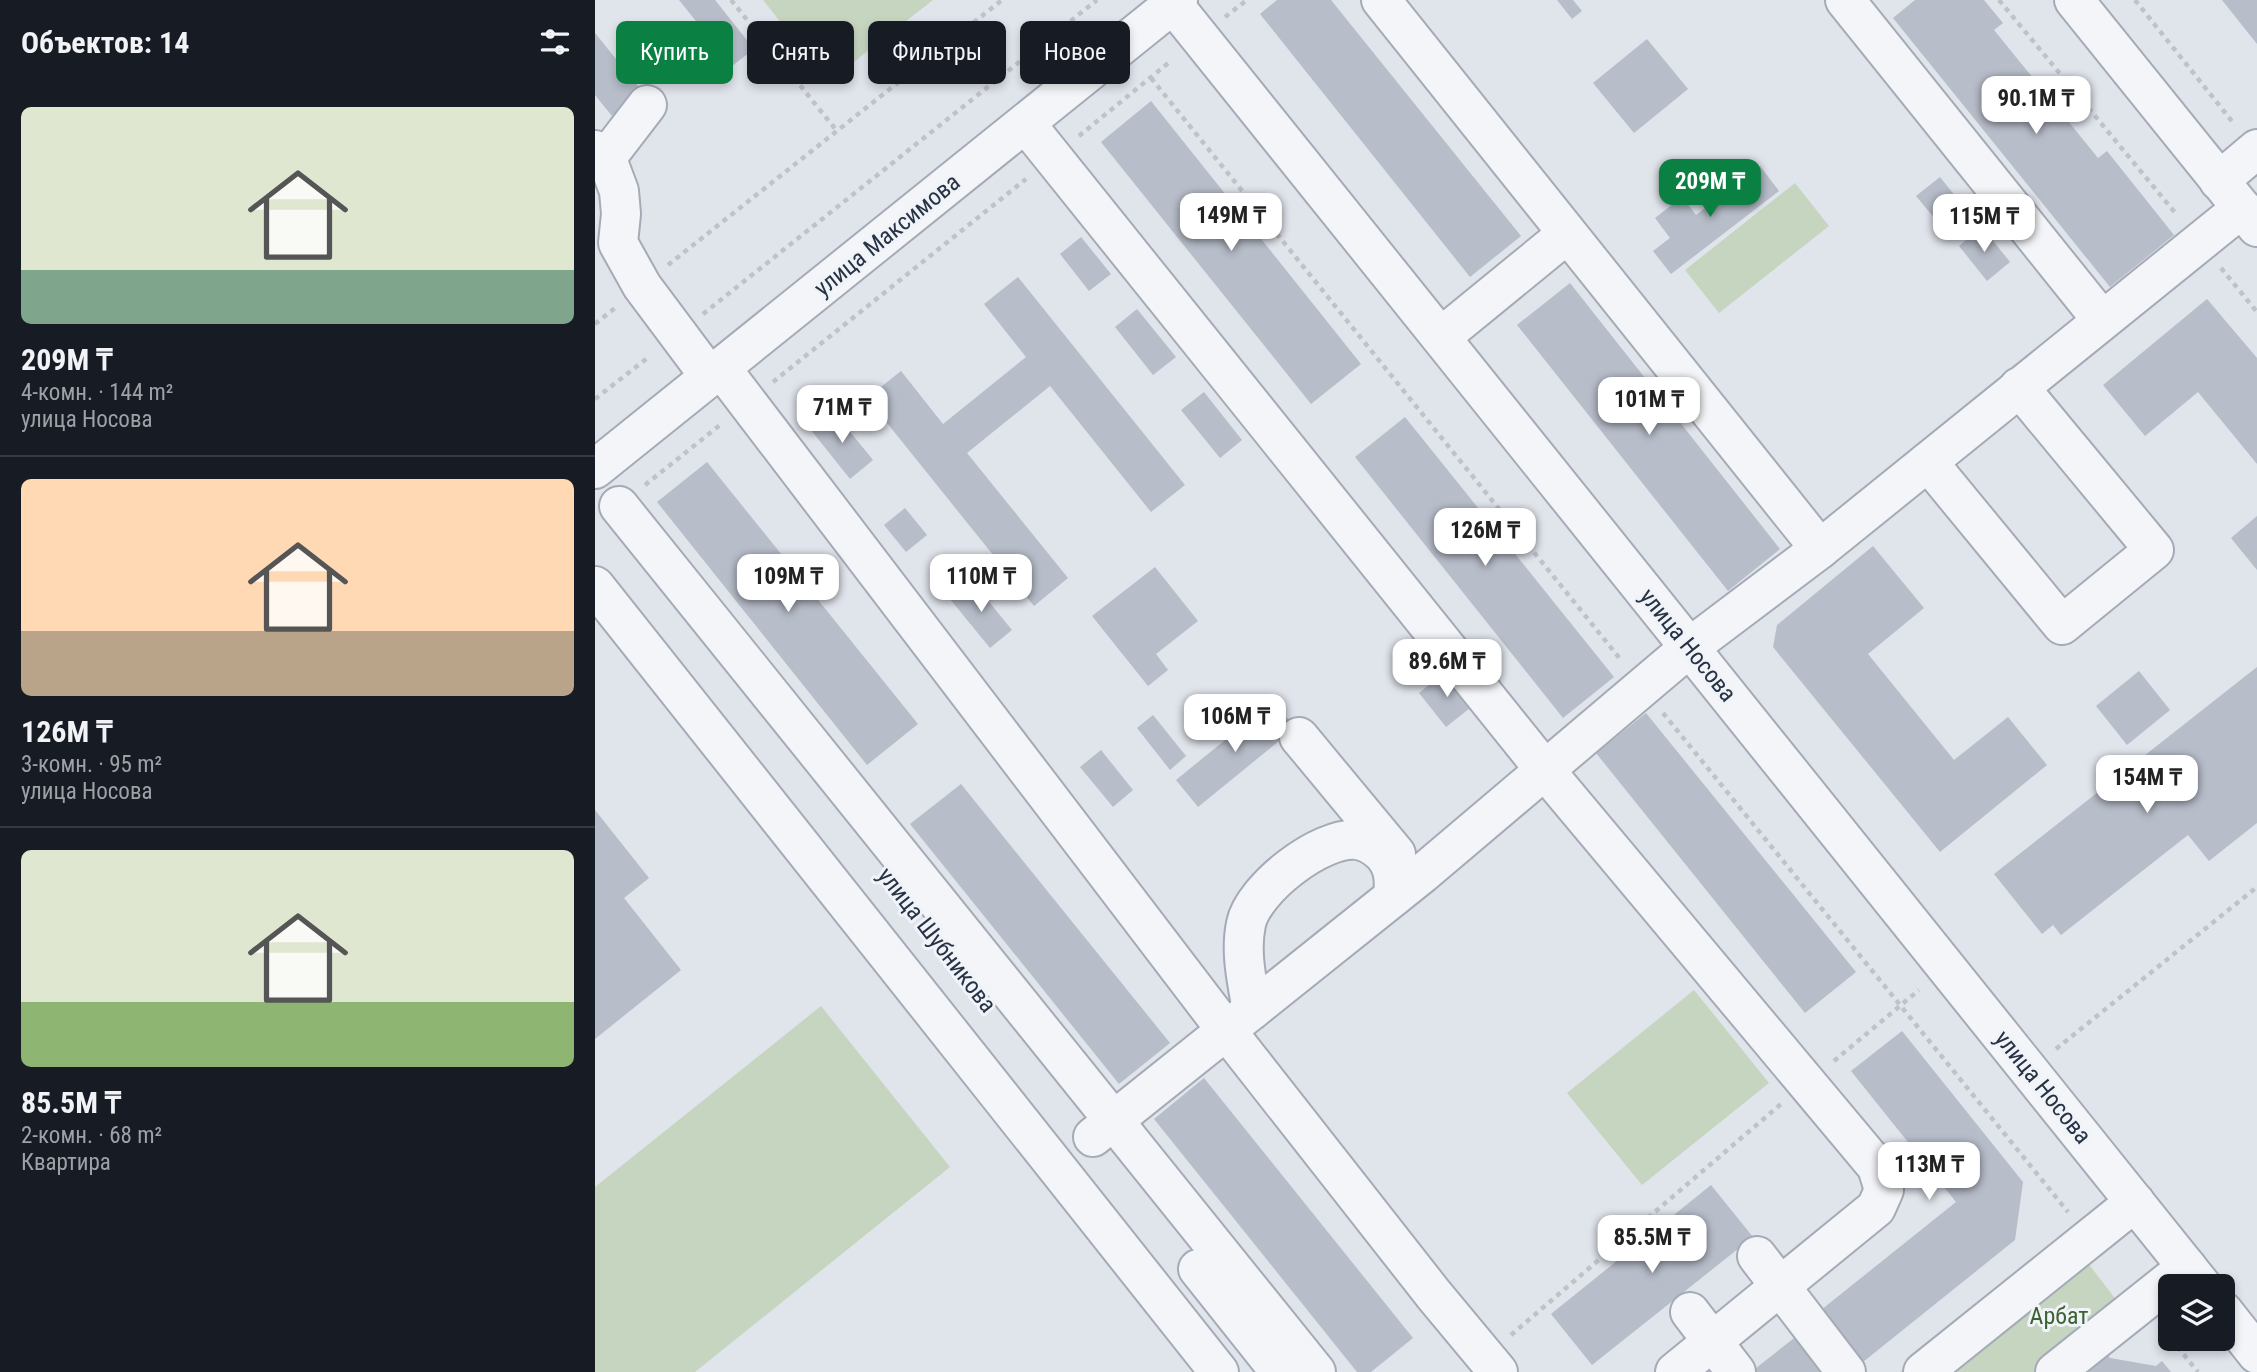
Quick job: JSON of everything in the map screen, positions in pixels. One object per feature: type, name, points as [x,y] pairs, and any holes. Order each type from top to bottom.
[{"type":"street","points":[[1381,0],[1820,549]]},
{"type":"street","points":[[2074,0],[2239,205]]},
{"type":"street","name":"улица Носова","points":[[1175,2],[1200,37],[2193,1274]]},
{"type":"street","name":"улица Максимова","points":[[595,469],[1175,2]]},
{"type":"street","points":[[1853,3],[2102,320]]},
{"type":"street","points":[[647,104],[600,156],[610,167],[619,191],[621,214],[618,243],[642,286],[677,335],[749,402],[1239,1020],[1484,1367]]},
{"type":"street","points":[[1026,124],[1544,769],[1877,1167],[1884,1190],[1876,1208],[1675,1372]]},
{"type":"street","points":[[1103,1129],[1408,885],[1690,647],[1820,549],[2200,243],[2239,205],[2256,150]]},
{"type":"street","points":[[1441,337],[1567,234]]},
{"type":"street","points":[[1928,462],[2062,625],[2154,550],[2019,387]]},
{"type":"street","points":[[607,507],[1103,1129],[1280,1372]]},
{"type":"street","points":[[595,586],[1219,1372]]},
{"type":"street","points":[[1299,737],[1405,866],[1408,885]]},
{"type":"street","points":[[1239,1020],[1246,922],[1255,901],[1285,873],[1318,849],[1356,840],[1373,845],[1388,859],[1395,878],[1408,885]]},
{"type":"street","points":[[1103,1129],[1316,1372]]},
{"type":"street","points":[[1923,1372],[2135,1202]]},
{"type":"street","points":[[1757,1256],[1846,1372]]},
{"type":"street","points":[[2055,1372],[2158,1302]]},
{"type":"street","points":[[1691,1312],[1736,1372]]},
{"type":"street","points":[[2235,1326],[2257,1354]]},
{"type":"path","points":[[731,0],[837,131]]},
{"type":"path","points":[[595,324],[1002,0]]},
{"type":"path","points":[[595,399],[1097,0]]},
{"type":"path","points":[[1999,0],[2257,312]]},
{"type":"path","points":[[2135,0],[2256,150]]},
{"type":"path","points":[[607,507],[749,402],[1200,37]]},
{"type":"path","points":[[1151,78],[2089,1238]]},
{"type":"path","points":[[2029,1070],[2257,887]]},
{"type":"path","points":[[1484,1367],[1806,1083],[1946,967]]},
{"type":"path","points":[[2181,1351],[2198,1372]]},
{"type":"green space","points":[[763,0],[933,0],[906,21],[868,21],[868,51],[854,62],[854,21],[780,21]]},
{"type":"green space","points":[[1795,183],[1829,226],[1719,313],[1685,270]]},
{"type":"green space","points":[[1694,990],[1769,1083],[1642,1185],[1567,1093]]},
{"type":"green space","points":[[821,1006],[950,1167],[695,1372],[595,1372],[595,1187]]},
{"type":"green space","name":"Арбат","points":[[2068,1237],[2137,1327],[2081,1372],[1900,1372]]},
{"type":"building","points":[[679,0],[715,0],[732,21],[696,21]]},
{"type":"building","points":[[1277,0],[1331,0],[1521,236],[1470,277],[1260,14]]},
{"type":"building","points":[[1557,0],[1573,0],[1582,11],[1572,19]]},
{"type":"building","points":[[1915,0],[1984,0],[2003,23],[1994,30],[2098,158],[2107,151],[2174,235],[2110,287],[1893,18]]},
{"type":"building","points":[[2222,0],[2257,0],[2257,44]]},
{"type":"building","points":[[733,23],[747,40],[747,54],[733,65]]},
{"type":"building","points":[[595,33],[616,59],[616,84],[636,84],[642,91],[612,116],[595,95]]},
{"type":"building","points":[[1647,39],[1688,89],[1634,133],[1593,83]]},
{"type":"building","points":[[1151,101],[1361,364],[1311,404],[1101,142]]},
{"type":"building","points":[[1760,166],[1779,191],[1671,274],[1653,251],[1670,238],[1655,218],[1682,197],[1696,215]]},
{"type":"building","points":[[1940,177],[1968,212],[1945,231],[1916,196]]},
{"type":"building","points":[[1982,227],[2010,262],[1987,281],[1959,246]]},
{"type":"building","points":[[1081,237],[1111,274],[1089,291],[1060,254]]},
{"type":"building","points":[[1018,277],[1185,485],[1151,512],[1050,386],[967,453],[1068,578],[1034,606],[867,398],[901,371],[943,424],[1026,357],[984,304]]},
{"type":"building","points":[[1570,283],[1780,549],[1728,591],[1517,325]]},
{"type":"building","points":[[2207,299],[2257,358],[2257,464],[2198,392],[2145,436],[2103,385]]},
{"type":"building","points":[[1137,309],[1176,357],[1153,375],[1115,327]]},
{"type":"building","points":[[1204,392],[1242,440],[1220,458],[1181,410]]},
{"type":"building","points":[[834,412],[873,460],[850,479],[811,430]]},
{"type":"building","points":[[1405,417],[1614,677],[1563,718],[1355,457]]},
{"type":"building","points":[[707,462],[918,724],[867,765],[657,502]]},
{"type":"building","points":[[905,508],[927,535],[906,552],[884,525]]},
{"type":"building","points":[[2257,516],[2257,570],[2231,538]]},
{"type":"building","points":[[1873,546],[1924,608],[1868,654],[1954,760],[2008,717],[2047,765],[1940,852],[1773,647],[1777,625]]},
{"type":"building","points":[[1155,567],[1198,621],[1156,654],[1168,670],[1148,686],[1092,616]]},
{"type":"building","points":[[972,581],[1012,630],[990,648],[950,599]]},
{"type":"building","points":[[2257,667],[2257,823],[2209,861],[2188,835],[2061,935],[2053,925],[2042,934],[1994,874]]},
{"type":"building","points":[[1447,670],[1475,704],[1446,727],[1419,693]]},
{"type":"building","points":[[2139,671],[2170,710],[2127,745],[2096,706]]},
{"type":"building","points":[[1273,701],[1295,728],[1198,807],[1176,780]]},
{"type":"building","points":[[1646,713],[1856,972],[1805,1013],[1596,753]]},
{"type":"building","points":[[1153,715],[1186,756],[1170,770],[1137,728]]},
{"type":"building","points":[[1101,750],[1133,790],[1113,807],[1080,767]]},
{"type":"building","points":[[961,784],[1170,1043],[1119,1084],[910,824]]},
{"type":"building","points":[[595,810],[649,878],[624,898],[681,970],[595,1039]]},
{"type":"building","points":[[1902,1031],[2023,1182],[2015,1240],[1863,1362],[1821,1310],[1956,1202],[1851,1071]]},
{"type":"building","points":[[1204,1078],[1413,1338],[1371,1372],[1357,1372],[1154,1119]]},
{"type":"building","points":[[1711,1185],[1753,1237],[1592,1365],[1551,1314]]},
{"type":"building","points":[[1803,1331],[1836,1372],[1751,1372]]},
{"type":"building","points":[[2107,1354],[2110,1358],[2156,1366],[2162,1361],[2171,1372],[2085,1372]]}]
